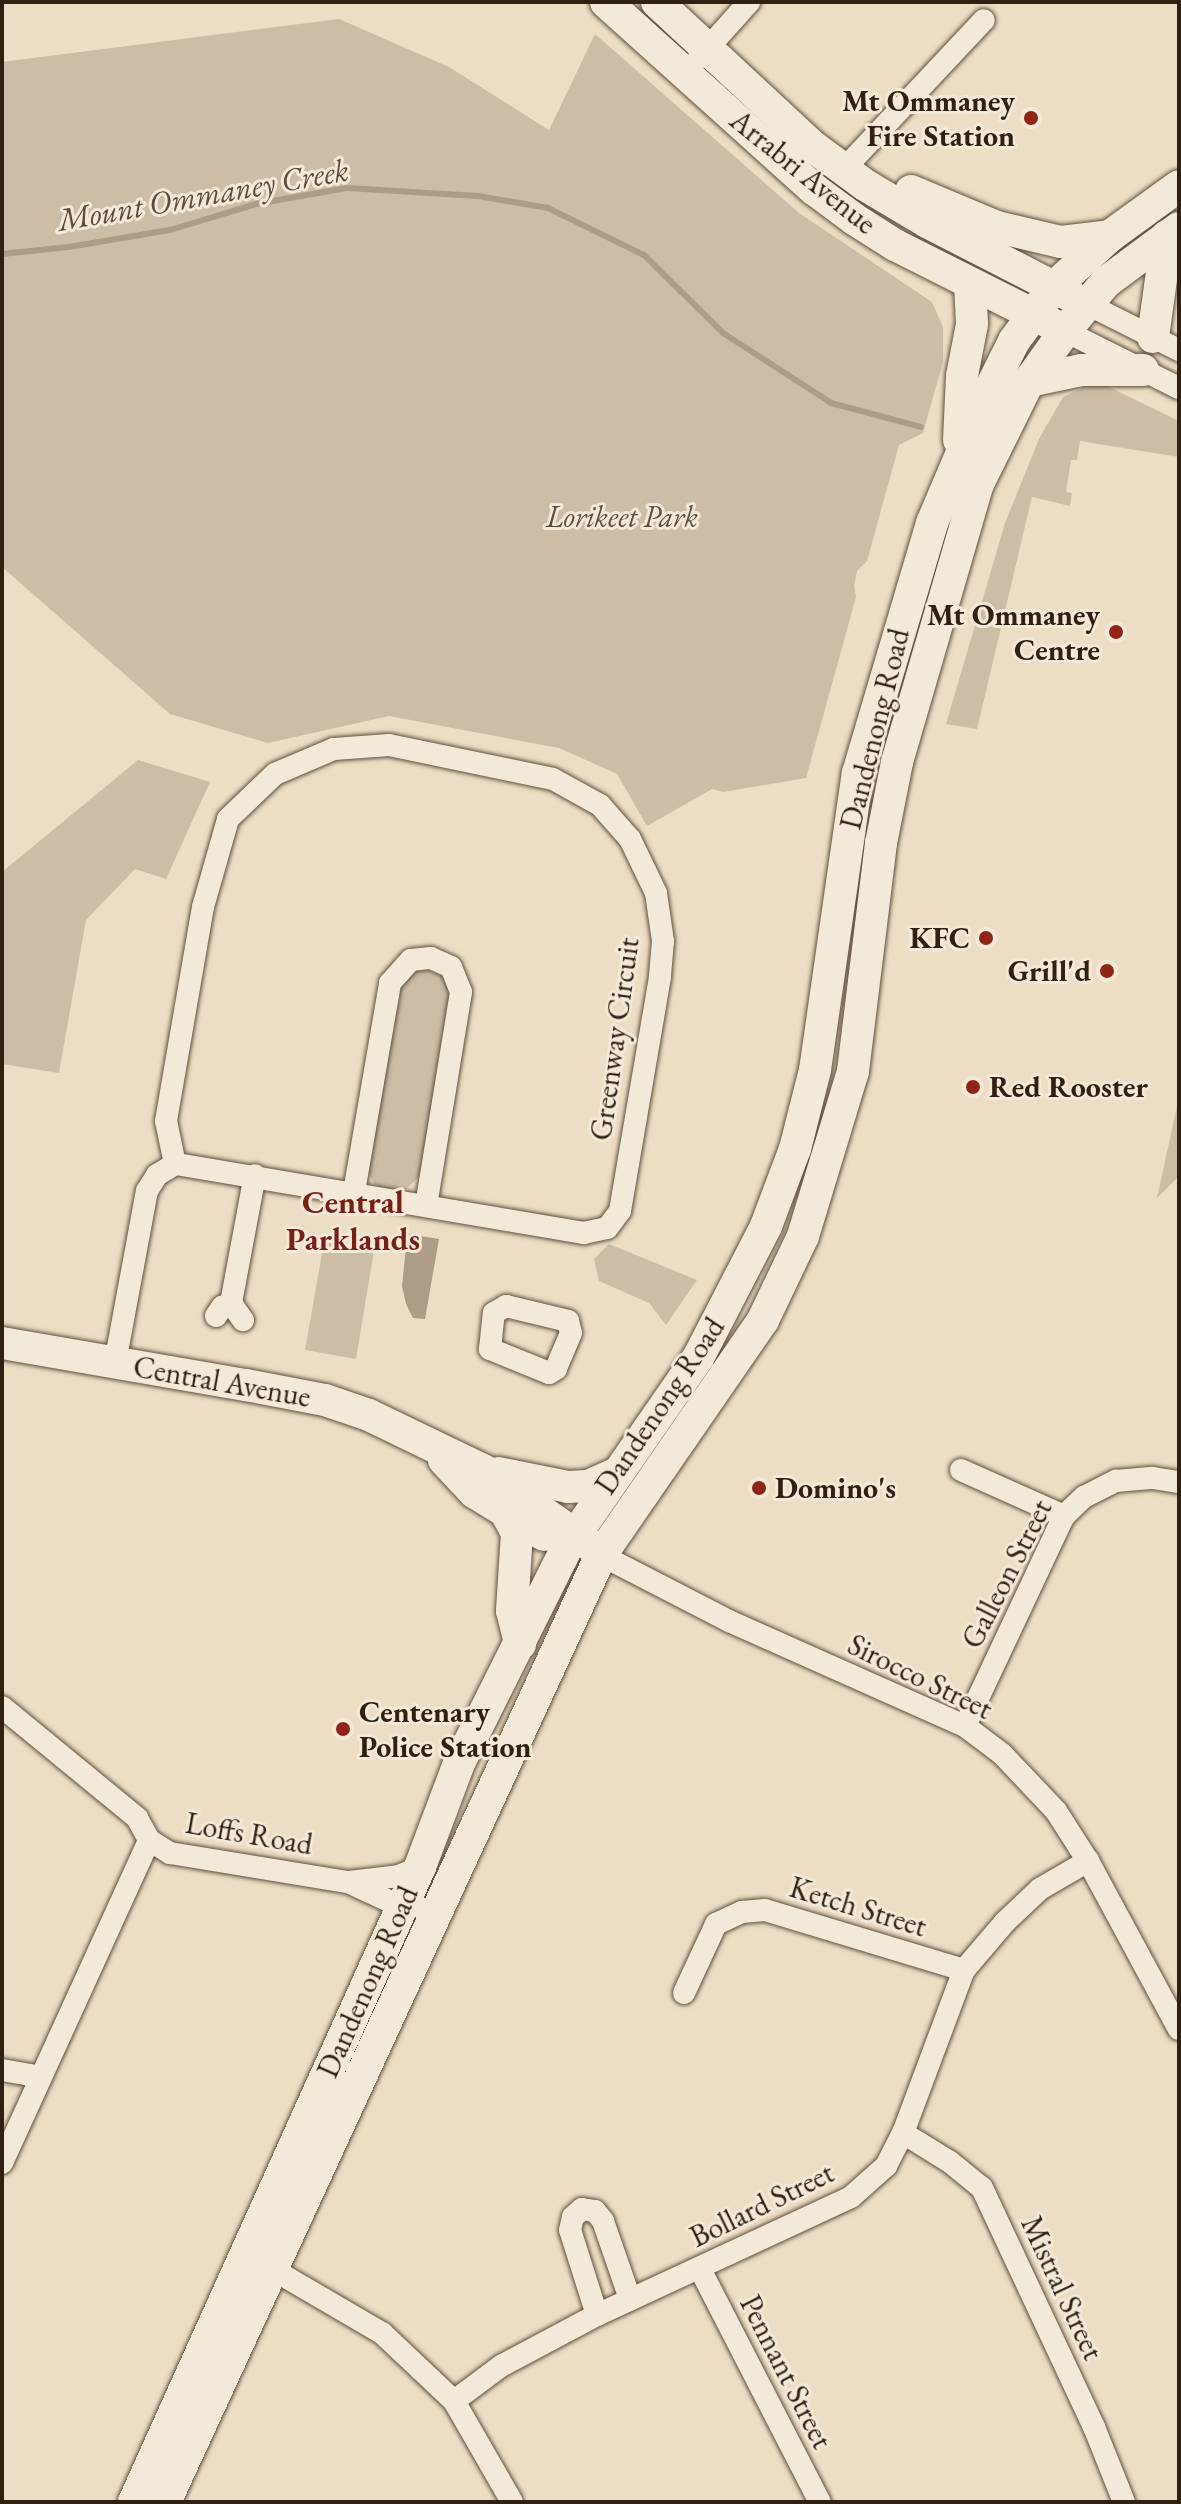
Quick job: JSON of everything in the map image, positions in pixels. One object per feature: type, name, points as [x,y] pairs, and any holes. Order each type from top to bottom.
[{"type":"main road","name":"Arrabri Avenue","points":[[606,2],[815,190],[895,245],[1065,331]]},
{"type":"main road","name":"Arrabri Avenue","points":[[657,2],[812,146],[855,177],[927,222],[1100,310]]},
{"type":"main road","points":[[855,177],[906,188],[997,227],[1061,242],[1110,236]]},
{"type":"main road","name":"Dandenong Road","points":[[165,2502],[258,2261],[420,1867],[459,1763],[571,1540],[698,1358],[751,1259],[783,1185],[815,1070],[858,773],[932,523],[958,460],[1014,341],[1032,314],[1054,287],[1110,236],[1179,186]]},
{"type":"main road","points":[[1166,344],[1173,232]]},
{"type":"main road","name":"Dandenong Road","points":[[134,2502],[437,1906],[601,1555],[763,1320],[803,1236],[853,1071],[881,843],[897,762],[978,484],[1029,381],[1065,331],[1100,310],[1106,282],[1173,232]]},
{"type":"main road","points":[[958,460],[962,376],[972,324],[970,283]]},
{"type":"main road","points":[[1029,381],[1081,370],[1143,370]]},
{"type":"main road","name":"Central Avenue","points":[[2,1343],[325,1400],[369,1415],[483,1470],[568,1487],[588,1486],[615,1474]]},
{"type":"main road","name":"Central Avenue","points":[[434,1449],[474,1492],[506,1513],[601,1555]]},
{"type":"main road","name":"Central Avenue","points":[[483,1470],[571,1540]]},
{"type":"main road","points":[[506,1513],[517,1533],[512,1611],[520,1644]]},
{"type":"street","points":[[685,73],[749,2]]},
{"type":"street","points":[[855,177],[984,20]]},
{"type":"street","points":[[1100,310],[1166,344]]},
{"type":"street","points":[[1065,331],[1179,388]]},
{"type":"street","name":"Greenway Circuit","points":[[389,745],[553,779],[600,805],[630,839],[656,893],[663,941],[660,977],[620,1211],[607,1228],[584,1233],[255,1175],[175,1164],[166,1121],[203,907],[228,819],[275,774],[334,749],[389,745]]},
{"type":"street","points":[[354,1192],[390,983],[411,960],[431,958],[451,967],[461,992],[426,1205]]},
{"type":"street","points":[[115,1363],[147,1191],[157,1175],[175,1164]]},
{"type":"street","points":[[230,1313],[255,1175]]},
{"type":"street","points":[[961,1470],[1064,1516]]},
{"type":"street","name":"Galleon Street","points":[[965,1726],[1064,1516],[1084,1497],[1116,1481],[1153,1478],[1179,1482]]},
{"type":"street","name":"Sirocco Street","points":[[601,1555],[729,1621],[965,1726],[1002,1754],[1056,1811],[1088,1861],[1179,2029]]},
{"type":"street","name":"Loffs Road","points":[[2,1707],[137,1818],[149,1840],[170,1853],[348,1882],[402,1907],[437,1906]]},
{"type":"street","points":[[2,2163],[149,1840]]},
{"type":"street","name":"Bollard Street","points":[[454,2401],[501,2366],[597,2315],[851,2197],[886,2166],[903,2133],[964,1970],[1005,1922],[1040,1889],[1088,1861]]},
{"type":"street","name":"Loffs Road","points":[[348,1882],[399,1876],[420,1867]]},
{"type":"street","name":"Ketch Street","points":[[684,1993],[716,1924],[742,1912],[765,1910],[964,1970]]},
{"type":"street","points":[[2,2070],[40,2077]]},
{"type":"street","name":"Mistral Street","points":[[903,2133],[950,2162],[982,2188],[1094,2427],[1124,2502]]},
{"type":"street","points":[[597,2315],[570,2230],[573,2217],[582,2209],[595,2211],[603,2221],[630,2299]]},
{"type":"street","points":[[258,2261],[382,2333],[454,2401],[512,2502]]},
{"type":"street","name":"Pennant Street","points":[[700,2269],[820,2502]]},
{"type":"green space","name":"Lorikeet Park","points":[[339,19],[449,67],[549,130],[595,34],[799,213],[932,302],[943,327],[943,362],[923,433],[899,445],[867,561],[857,571],[854,586],[856,597],[806,778],[723,792],[712,789],[647,826],[617,774],[559,748],[389,716],[268,743],[170,714],[2,567],[2,62]]},
{"type":"green space","points":[[1105,385],[1179,421],[1179,457],[1080,441],[1077,460],[1071,460],[1066,492],[1072,493],[1070,506],[1032,497],[977,729],[946,724],[1005,523],[1039,439],[1063,397],[1087,386]]},
{"type":"green space","points":[[138,760],[210,782],[166,879],[135,869],[86,920],[59,1073],[2,1064],[2,872]]},
{"type":"green space","points":[[422,969],[444,977],[451,995],[420,1176],[406,1189],[384,1189],[374,1184],[367,1169],[398,986],[413,970]]},
{"type":"green space","points":[[1179,1097],[1179,1176],[1157,1198]]},
{"type":"green space","points":[[324,1242],[374,1250],[356,1359],[305,1350]]},
{"type":"green space","points":[[609,1244],[697,1280],[666,1325],[649,1303],[599,1281],[594,1259]]},
{"type":"shaded area","points":[[403,1233],[439,1239],[425,1319],[413,1318],[406,1304],[402,1286],[406,1247]]},
{"type":"waterway","name":"Mount Ommaney Creek","points":[[2,254],[69,247],[170,230],[256,204],[347,188],[478,196],[548,208],[644,255],[723,333],[831,403],[921,427]]},
{"type":"place","name":"Mt Ommaney Fire Station","points":[[1031,118]]},
{"type":"place","name":"Mt Ommaney Centre","points":[[1116,632]]},
{"type":"place","name":"KFC","points":[[986,938]]},
{"type":"place","name":"Grill'd","points":[[1107,971]]},
{"type":"place","name":"Red Rooster","points":[[973,1087]]},
{"type":"place","name":"Domino's","points":[[759,1488]]},
{"type":"place","name":"Centenary Police Station","points":[[343,1729]]},
{"type":"district","name":"Central Parklands","points":[[353,1222]]}]
